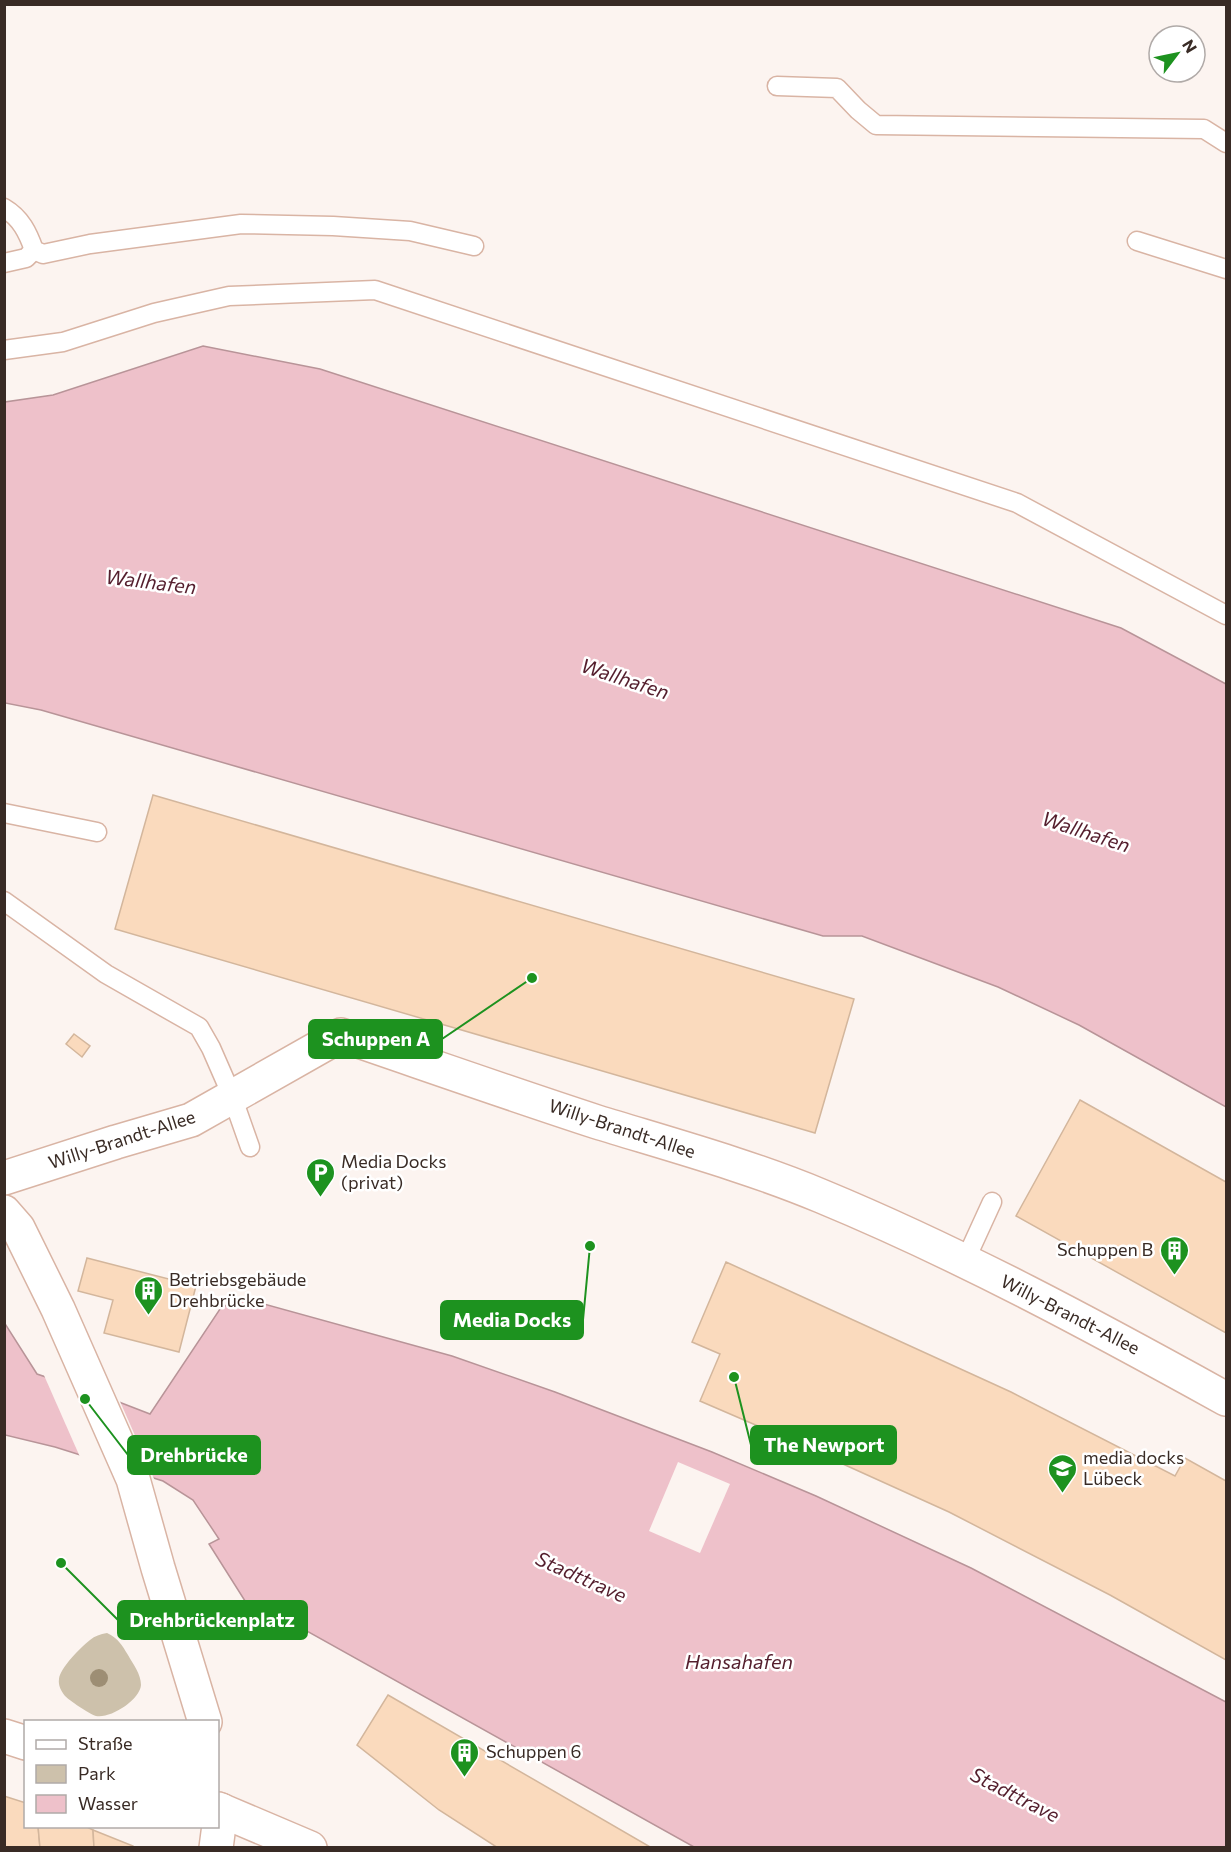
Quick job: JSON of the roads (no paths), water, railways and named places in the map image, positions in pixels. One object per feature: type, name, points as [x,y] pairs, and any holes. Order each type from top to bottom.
[{"type":"street","name":"Willy-Brandt-Allee","points":[[4,1178],[191,1120],[341,1035],[594,1128],[673,1154],[820,1195],[965,1261],[1116,1338],[1227,1399]]},
{"type":"street","points":[[4,1212],[18,1228],[45,1307],[158,1568],[204,1720]]},
{"type":"street","points":[[4,1244],[45,1307]]},
{"type":"street","points":[[4,1736],[24,1742]]},
{"type":"street","points":[[219,1801],[310,1848]]},
{"type":"street","points":[[216,1848],[217,1828]]},
{"type":"lane","points":[[777,86],[837,88],[876,125],[1204,129],[1227,142]]},
{"type":"lane","points":[[4,196],[9,210],[22,222],[34,250],[43,254],[90,244],[241,224],[333,226],[410,231],[474,246]]},
{"type":"lane","points":[[1137,241],[1227,268]]},
{"type":"lane","points":[[4,263],[26,258],[34,250]]},
{"type":"lane","points":[[4,350],[63,342],[154,314],[229,296],[375,290],[1017,503],[1227,615]]},
{"type":"lane","points":[[4,813],[97,832]]},
{"type":"lane","points":[[4,901],[106,974],[199,1027],[232,1096],[250,1147]]},
{"type":"lane","points":[[965,1261],[992,1202]]},
{"type":"water","name":"Wallhafen","points":[[203,346],[320,369],[1121,628],[1226,684],[1226,1107],[1079,1025],[998,987],[862,936],[823,936],[41,710],[5,703],[5,402],[53,395]]},
{"type":"water","name":"Hansahafen","points":[[246,1299],[452,1356],[555,1392],[712,1452],[816,1496],[971,1568],[1226,1702],[1226,1847],[694,1847],[264,1607],[252,1612],[209,1544],[219,1539],[193,1500],[163,1481],[55,1447],[5,1435],[4,1322],[37,1374],[150,1414],[220,1309],[233,1301]]},
{"type":"place","name":"Schuppen A","points":[[532,978]]},
{"type":"place","name":"Media Docks (privat)","points":[[320,1198]]},
{"type":"place","name":"Media Docks","points":[[590,1246]]},
{"type":"place","name":"Schuppen B","points":[[1174,1276]]},
{"type":"place","name":"Betriebsgebäude Drehbrücke","points":[[148,1316]]},
{"type":"place","name":"The Newport","points":[[734,1377]]},
{"type":"place","name":"Drehbrücke","points":[[85,1399]]},
{"type":"place","name":"media docks Lübeck","points":[[1062,1494]]},
{"type":"place","name":"Drehbrückenplatz","points":[[61,1563]]},
{"type":"place","name":"Schuppen 6","points":[[465,1778]]},
{"type":"water label","name":"Stadttrave","points":[[581,1577]]},
{"type":"water label","name":"Stadttrave","points":[[1015,1795]]}]
